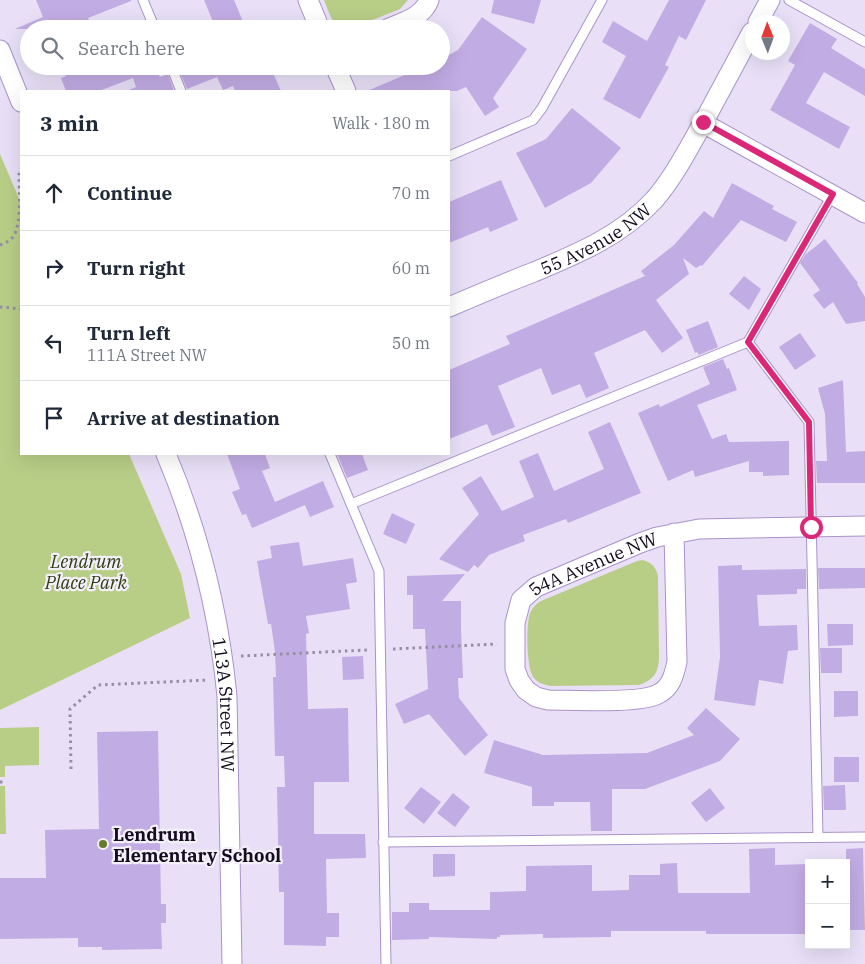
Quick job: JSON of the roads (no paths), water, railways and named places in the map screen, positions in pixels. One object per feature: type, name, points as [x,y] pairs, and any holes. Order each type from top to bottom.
[{"type":"street","points":[[308,0],[316,20]]},
{"type":"street","points":[[407,20],[416,16],[427,6],[429,0]]},
{"type":"street","points":[[762,15],[770,0]]},
{"type":"street","name":"55 Avenue NW","points":[[450,307],[581,252],[609,237],[630,222],[655,198],[676,168],[745,45]]},
{"type":"street","points":[[0,50],[20,100]]},
{"type":"street","points":[[340,75],[346,90]]},
{"type":"street","points":[[703,122],[865,213]]},
{"type":"street","name":"113A Street NW","points":[[166,455],[177,480],[201,560],[214,610],[226,679],[232,964]]},
{"type":"street","name":"54A Avenue NW","points":[[674,533],[677,662],[674,676],[666,688],[657,695],[638,699],[548,700],[536,697],[526,690],[519,680],[515,669],[515,623],[521,600],[536,587],[640,542],[674,533],[699,529],[865,526]]},
{"type":"lane","points":[[144,0],[152,20]]},
{"type":"lane","points":[[450,156],[532,120],[542,108],[602,0]]},
{"type":"lane","points":[[789,0],[865,42]]},
{"type":"lane","points":[[175,75],[181,90]]},
{"type":"lane","points":[[351,504],[748,342],[833,194]]},
{"type":"lane","points":[[748,342],[809,422],[818,838]]},
{"type":"lane","points":[[330,455],[379,571],[386,964]]},
{"type":"lane","points":[[383,842],[865,837]]},
{"type":"place","name":"Lendrum Elementary School","points":[[103,844]]},
{"type":"park label","name":"Lendrum Place Park","points":[[86,571]]}]
